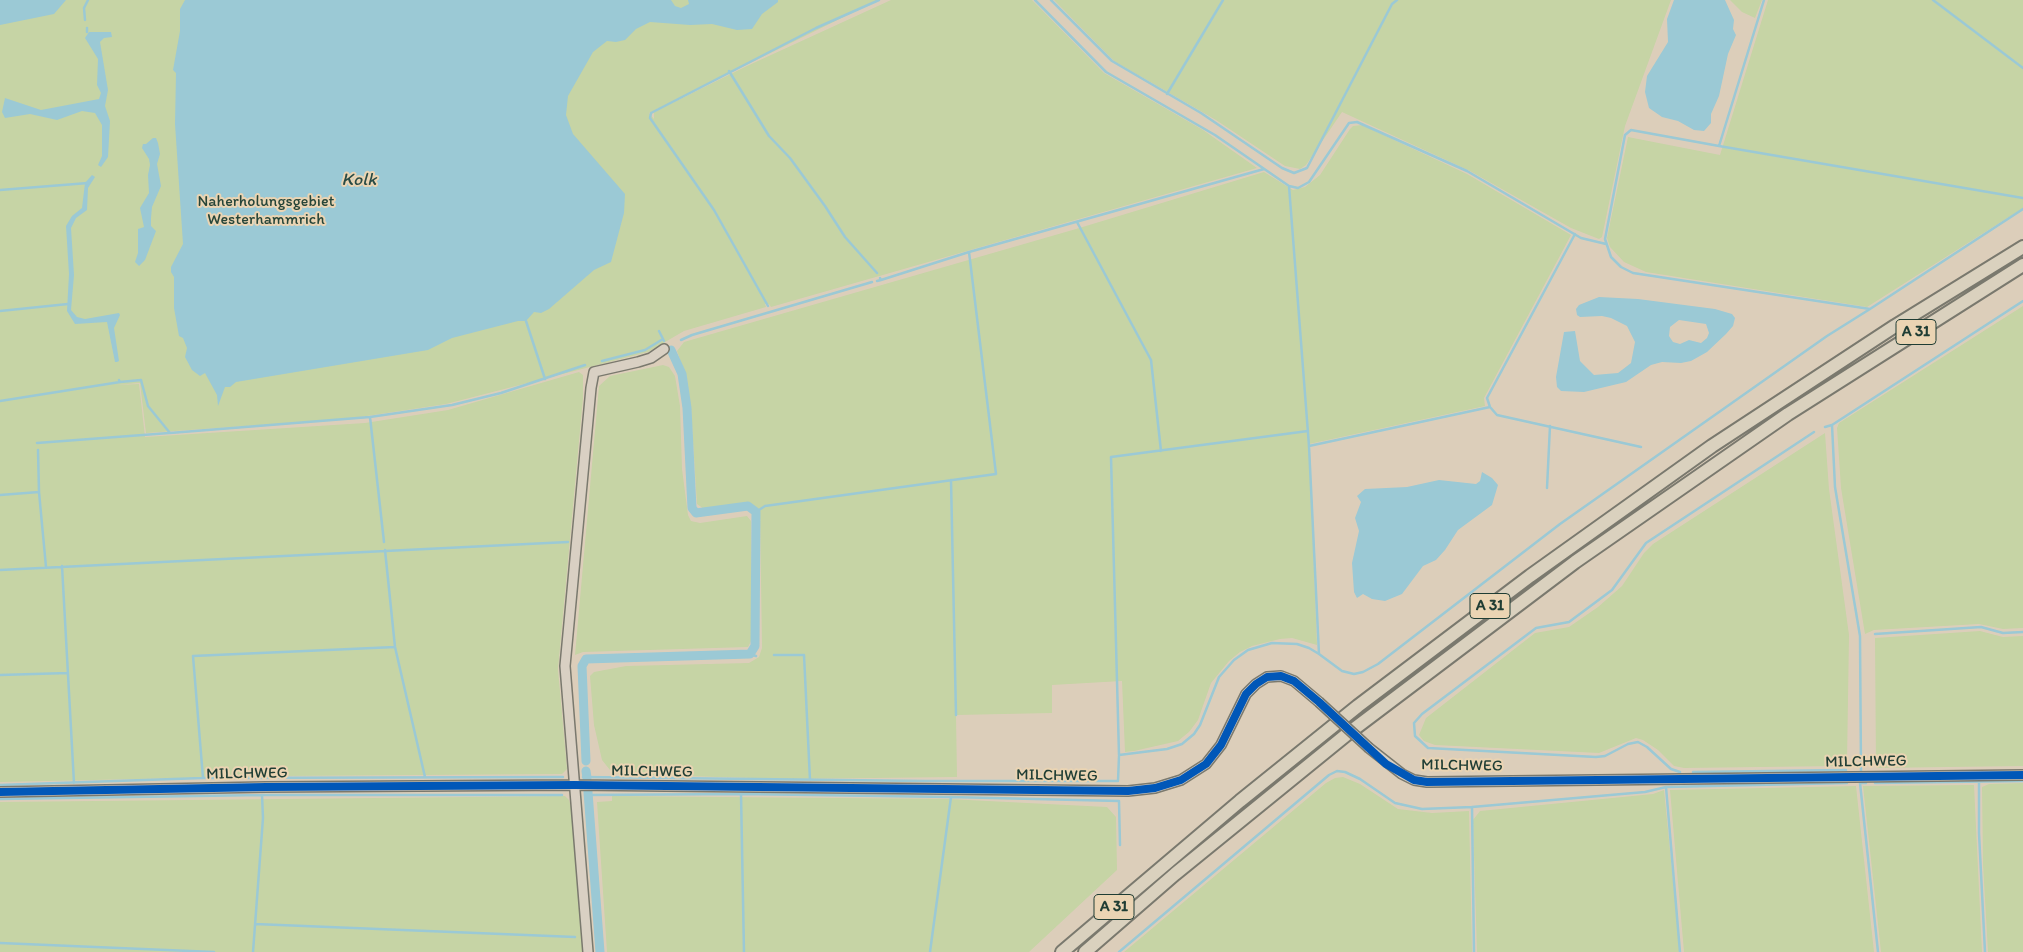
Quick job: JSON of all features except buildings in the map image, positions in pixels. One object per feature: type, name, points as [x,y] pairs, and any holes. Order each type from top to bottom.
[{"type":"highway","name":"A 31","points":[[1062,952],[1174,856],[1343,718],[1530,576],[1712,446],[2021,246]]},
{"type":"highway","name":"A 31","points":[[1085,952],[1175,874],[1346,735],[1574,562],[1804,404],[2020,268]]},
{"type":"street","points":[[588,952],[574,766],[564,666],[590,388],[594,372],[651,358],[664,349]]},
{"type":"street","name":"MILCHWEG","points":[[0,792],[276,787],[574,785],[1128,791],[1146,789],[1181,780],[1206,764],[1220,745],[1246,694],[1267,677],[1281,676],[1294,681],[1369,748],[1402,774],[1414,780],[1427,782],[2023,774]]},
{"type":"green space","name":"Naherholungsgebiet Westerhammrich","points":[[0,0],[878,0],[649,113],[654,119],[654,112],[747,66],[891,0],[1032,0],[1104,73],[1203,130],[1257,168],[771,307],[769,304],[765,304],[766,307],[684,331],[648,352],[446,404],[347,419],[146,433],[140,383],[115,385],[139,384],[145,437],[365,423],[448,410],[579,372],[583,375],[583,398],[558,669],[567,769],[562,774],[276,776],[0,782]]},
{"type":"green space","points":[[1054,0],[1671,0],[1625,126],[1602,237],[1599,239],[1571,228],[1470,171],[1342,112],[1306,165],[1300,169],[1285,166],[1216,120],[1114,61]]},
{"type":"green space","points":[[1730,0],[1762,0],[1755,18],[1742,12]]},
{"type":"green space","points":[[1768,0],[2023,0],[2023,208],[1867,307],[1646,272],[1624,262],[1610,247],[1607,238],[1628,137],[1720,155]]},
{"type":"green space","points":[[1362,125],[1467,174],[1571,235],[1484,398],[1485,406],[1309,444],[1317,645],[1292,638],[1280,639],[1252,646],[1240,652],[1229,661],[1211,683],[1198,720],[1189,732],[1178,741],[1134,751],[1125,752],[1122,681],[1052,685],[1052,713],[956,715],[957,777],[786,779],[617,774],[610,770],[602,760],[594,725],[590,676],[594,672],[626,666],[749,663],[759,657],[762,648],[760,512],[748,503],[704,509],[697,504],[691,409],[687,379],[677,351],[684,342],[1076,229],[1264,172],[1293,190],[1305,187],[1320,175],[1350,129],[1353,126]]},
{"type":"green space","points":[[2023,306],[2023,628],[2003,629],[1979,624],[1874,630],[1865,634],[1841,488],[1837,428],[1839,423]]},
{"type":"green space","points":[[663,365],[669,367],[675,376],[680,406],[682,469],[688,515],[691,521],[700,523],[747,516],[751,521],[751,641],[748,647],[583,652],[575,655],[599,386],[610,376]]},
{"type":"green space","points":[[1825,433],[1829,489],[1849,635],[1847,763],[1840,766],[1684,768],[1674,766],[1658,750],[1643,740],[1636,738],[1599,753],[1435,745],[1424,741],[1419,735],[1426,718],[1535,633],[1569,627],[1598,607],[1622,586],[1644,553],[1653,544]]},
{"type":"green space","points":[[1980,631],[2003,637],[2023,636],[2023,766],[1876,768],[1875,638]]},
{"type":"green space","points":[[1343,777],[1360,784],[1398,809],[1432,813],[1469,811],[1472,952],[1124,952],[1326,783],[1335,778]]},
{"type":"green space","points":[[2023,783],[2023,952],[1988,952],[1983,864],[1982,787],[1989,784]]},
{"type":"green space","points":[[1974,785],[1982,952],[1881,952],[1863,786]]},
{"type":"green space","points":[[1856,786],[1874,952],[1684,952],[1670,790]]},
{"type":"green space","points":[[1664,790],[1680,952],[1477,952],[1473,820],[1480,811],[1653,794]]},
{"type":"green space","points":[[565,796],[569,800],[572,810],[584,952],[0,952],[0,802]]},
{"type":"green space","points":[[612,796],[948,799],[1107,807],[1116,817],[1117,870],[1029,952],[607,952],[597,802],[612,801]]},
{"type":"water","points":[[0,0],[66,0],[54,14],[0,25]]},
{"type":"water","name":"Kolk","points":[[185,0],[671,0],[675,6],[681,8],[689,4],[688,0],[778,0],[778,2],[762,14],[752,29],[737,30],[712,24],[690,25],[650,22],[636,29],[625,40],[607,41],[593,52],[568,96],[566,115],[573,134],[625,194],[624,213],[611,262],[594,270],[549,309],[541,313],[534,312],[526,321],[518,321],[452,338],[428,350],[236,382],[230,387],[225,387],[218,406],[217,395],[205,373],[200,376],[192,370],[185,357],[187,348],[183,338],[179,336],[174,308],[174,277],[171,272],[171,267],[183,244],[175,124],[176,73],[173,70],[180,31],[180,9]]},
{"type":"water","points":[[1674,0],[1725,0],[1734,20],[1733,29],[1736,35],[1728,54],[1719,96],[1711,114],[1711,123],[1704,131],[1694,130],[1678,121],[1662,117],[1649,108],[1645,92],[1647,76],[1668,42],[1667,19]]},
{"type":"water","points":[[89,32],[111,32],[112,37],[104,38],[100,42],[108,90],[105,106],[110,121],[108,157],[101,167],[98,165],[102,156],[102,125],[95,113],[82,111],[57,120],[30,114],[5,118],[2,112],[5,98],[41,110],[99,99],[101,93],[97,85],[98,59],[85,38]]},
{"type":"water","points":[[153,138],[156,138],[160,154],[157,164],[161,186],[152,207],[151,226],[156,231],[145,260],[139,266],[135,262],[138,253],[138,229],[144,227],[140,208],[149,193],[148,175],[150,165],[149,159],[142,148],[143,144],[146,144]]},
{"type":"water","points":[[92,175],[95,177],[88,188],[87,210],[76,218],[71,228],[74,275],[71,310],[77,317],[85,319],[119,313],[120,315],[114,328],[119,361],[117,362],[115,362],[107,322],[75,324],[67,311],[69,274],[66,226],[72,216],[82,208],[85,183]]},
{"type":"water","points":[[1599,297],[1638,299],[1715,309],[1732,314],[1735,318],[1733,326],[1726,334],[1707,352],[1691,361],[1681,363],[1662,362],[1651,365],[1626,382],[1584,392],[1561,391],[1557,387],[1556,377],[1564,332],[1575,331],[1580,361],[1594,375],[1618,373],[1631,363],[1635,342],[1627,326],[1602,316],[1580,317],[1577,315],[1576,309],[1579,305]],"holes":[[[1679,320],[1706,324],[1709,333],[1707,338],[1701,343],[1689,340],[1680,344],[1673,342],[1669,336],[1670,327]]]},
{"type":"water","points":[[1482,472],[1492,478],[1498,485],[1492,505],[1458,530],[1445,550],[1436,560],[1423,566],[1402,594],[1385,601],[1372,599],[1363,594],[1357,598],[1354,592],[1352,563],[1359,531],[1355,518],[1361,502],[1357,496],[1365,489],[1407,487],[1439,480],[1476,484],[1480,481]]},
{"type":"waterway","points":[[85,20],[84,8],[88,0]]},
{"type":"waterway","points":[[768,306],[714,210],[650,118],[651,113],[816,28],[879,0]]},
{"type":"waterway","points":[[1035,0],[1106,72],[1215,135],[1289,186],[1298,188],[1309,182],[1349,123],[1357,122],[1467,171],[1581,238],[1606,244]]},
{"type":"waterway","points":[[1051,0],[1112,61],[1201,113],[1282,168],[1294,173],[1307,168],[1392,4],[1397,0]]},
{"type":"waterway","points":[[1167,94],[1223,0]]},
{"type":"waterway","points":[[1764,0],[1719,146],[1631,130],[1625,135],[1605,239],[1611,257],[1621,267],[1633,273],[1870,309],[2023,209]]},
{"type":"waterway","points":[[1933,0],[2023,68]]},
{"type":"waterway","points":[[729,71],[769,136],[790,158],[845,237],[877,273]]},
{"type":"waterway","points":[[1719,146],[2023,198]]},
{"type":"waterway","points":[[969,252],[1264,169]]},
{"type":"waterway","points":[[0,190],[88,183]]},
{"type":"waterway","points":[[1289,186],[1309,446],[1319,654],[1342,671],[1354,674],[1363,672],[1378,664],[1560,524],[1827,336],[1870,309]]},
{"type":"waterway","points":[[1077,222],[1151,360],[1161,451]]},
{"type":"waterway","points":[[1575,234],[1487,398],[1490,407],[1497,415],[1641,447]]},
{"type":"waterway","points":[[756,512],[765,506],[996,474],[969,252],[881,280]]},
{"type":"waterway","points":[[877,281],[881,280],[880,278]]},
{"type":"waterway","points":[[681,340],[692,335],[872,282]]},
{"type":"waterway","points":[[1861,771],[1860,636],[1835,487],[1832,425],[2023,301]]},
{"type":"waterway","points":[[0,311],[68,304]]},
{"type":"waterway","points":[[526,321],[545,379]]},
{"type":"waterway","points":[[659,331],[664,341]]},
{"type":"waterway","points":[[602,361],[645,350],[663,339]]},
{"type":"waterway","points":[[586,761],[582,666],[586,659],[750,654],[755,646],[756,512],[748,506],[696,513],[692,508],[687,408],[682,374],[671,350]]},
{"type":"waterway","points":[[119,380],[120,382],[141,380],[148,406],[170,433],[370,417],[452,405],[501,393],[585,365]]},
{"type":"waterway","points":[[0,401],[120,382]]},
{"type":"waterway","points":[[1309,446],[1490,407]]},
{"type":"waterway","points":[[370,417],[384,542]]},
{"type":"waterway","points":[[1825,427],[1832,425]]},
{"type":"waterway","points":[[1547,488],[1550,426]]},
{"type":"waterway","points":[[1308,431],[1111,457],[1119,755],[1167,749],[1182,744],[1194,734],[1200,725],[1219,677],[1234,660],[1248,650],[1272,643],[1297,644],[1319,654]]},
{"type":"waterway","points":[[1680,772],[1671,769],[1647,747],[1638,742],[1628,744],[1605,756],[1596,757],[1428,748],[1415,736],[1414,723],[1422,714],[1536,628],[1569,622],[1612,590],[1646,543],[1814,432]]},
{"type":"waterway","points":[[37,443],[169,433]]},
{"type":"waterway","points":[[0,495],[39,492],[38,450]]},
{"type":"waterway","points":[[951,480],[956,715]]},
{"type":"waterway","points":[[39,492],[46,567]]},
{"type":"waterway","points":[[0,570],[568,542]]},
{"type":"waterway","points":[[385,550],[395,647],[425,777]]},
{"type":"waterway","points":[[62,566],[74,783]]},
{"type":"waterway","points":[[1875,634],[1981,627],[2003,633],[2023,632]]},
{"type":"waterway","points":[[203,778],[193,656],[395,647]]},
{"type":"waterway","points":[[750,654],[756,656]]},
{"type":"waterway","points":[[774,655],[804,655],[810,780]]},
{"type":"waterway","points":[[0,675],[68,673]]},
{"type":"waterway","points":[[583,777],[1118,781],[1119,756]]},
{"type":"waterway","points":[[1693,772],[1846,770]]},
{"type":"waterway","points":[[586,771],[587,778]]},
{"type":"waterway","points":[[1119,952],[1329,775],[1337,771],[1345,772],[1360,779],[1395,803],[1422,809],[1472,807]]},
{"type":"waterway","points":[[0,785],[203,778],[563,777]]},
{"type":"waterway","points":[[1875,783],[2023,781]]},
{"type":"waterway","points":[[1979,782],[1979,833],[1985,952]]},
{"type":"waterway","points":[[1680,952],[1666,787],[1847,783]]},
{"type":"waterway","points":[[1866,783],[1860,783],[1878,952]]},
{"type":"waterway","points":[[1474,952],[1472,807],[1645,792],[1666,787]]},
{"type":"waterway","points":[[588,792],[600,952]]},
{"type":"waterway","points":[[585,795],[741,794]]},
{"type":"waterway","points":[[744,952],[741,794],[951,797]]},
{"type":"waterway","points":[[0,799],[262,795]]},
{"type":"waterway","points":[[253,952],[263,818],[262,795],[562,795]]},
{"type":"waterway","points":[[930,952],[951,797],[1119,801],[1120,845]]},
{"type":"waterway","points":[[255,924],[575,937]]},
{"type":"waterway","points":[[0,943],[214,952]]},
{"type":"cycle path","points":[[0,792],[266,787],[574,785],[1128,791],[1155,788],[1181,780],[1206,764],[1221,745],[1246,694],[1267,677],[1281,676],[1294,681],[1386,764],[1414,780],[1427,782],[2023,775]]}]
